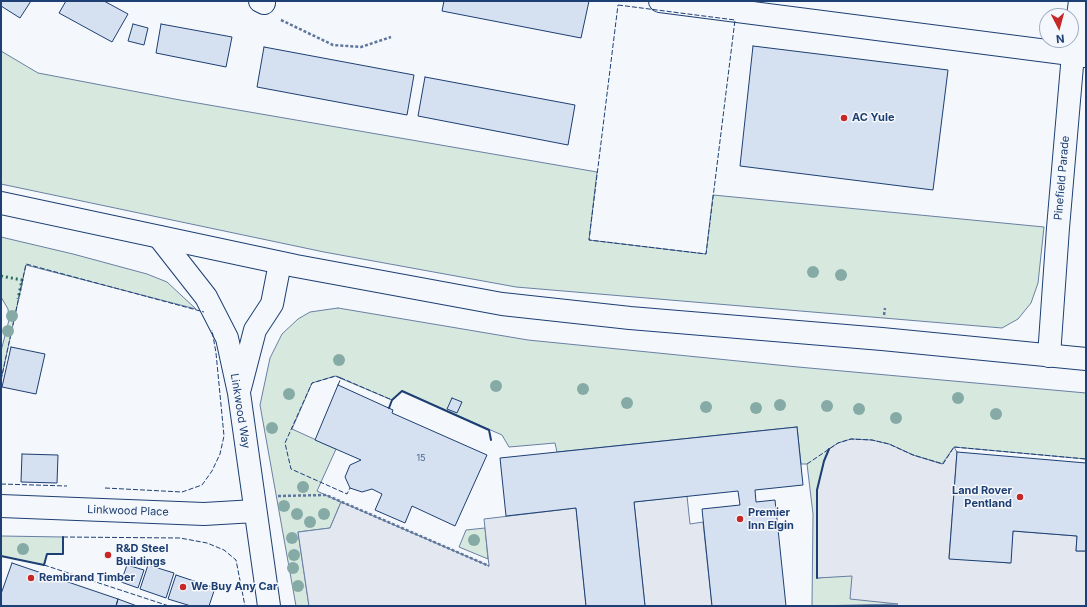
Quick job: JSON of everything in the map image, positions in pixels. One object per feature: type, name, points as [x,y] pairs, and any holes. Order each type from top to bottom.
[{"type":"main road","points":[[660,1],[1080,55]]},
{"type":"main road","name":"Pinefield Parade","points":[[1049,356],[1058,228],[1080,55],[1080,1]]},
{"type":"main road","points":[[1,203],[280,262],[502,304],[630,318],[882,339],[1086,359]]},
{"type":"main road","name":"Linkwood Way","points":[[160,237],[206,297],[227,338],[239,393],[269,606]]},
{"type":"main road","points":[[239,393],[255,330],[272,304],[280,262]]},
{"type":"main road","name":"Linkwood Place","points":[[1,506],[204,514],[254,504]]},
{"type":"path","points":[[262,2],[282,20],[333,45],[361,47],[391,37]]},
{"type":"path","points":[[254,504],[326,495],[489,566]]},
{"type":"shaded area","points":[[1,51],[38,73],[180,100],[597,172],[589,240],[706,254],[713,195],[1044,227],[1038,283],[1031,303],[1018,319],[1002,328],[516,287],[324,252],[1,184]]},
{"type":"shaded area","points":[[1,237],[73,254],[147,274],[167,282],[196,309],[26,265],[1,380],[1,351],[9,320],[8,309],[1,297]]},
{"type":"shaded area","points":[[338,308],[528,340],[798,367],[1086,393],[1086,459],[954,447],[943,464],[913,455],[889,444],[817,578],[852,575],[902,604],[812,606],[813,514],[807,464],[801,464],[797,427],[557,452],[555,443],[509,447],[502,435],[402,391],[392,400],[335,376],[312,383],[292,429],[336,449],[317,491],[341,502],[330,528],[298,532],[309,606],[296,606],[260,405],[270,358],[282,334],[298,319],[310,312]]},
{"type":"shaded area","points":[[851,439],[872,440],[889,444],[913,455],[942,464],[954,447],[957,452],[949,558],[1010,563],[1013,531],[1077,536],[1076,551],[1086,551],[1086,606],[848,606],[898,604],[850,599],[852,576],[817,578],[817,490],[824,461],[829,449],[838,443]]},
{"type":"shaded area","points":[[687,496],[690,524],[703,522],[712,606],[645,606],[634,502]]},
{"type":"shaded area","points":[[341,502],[489,566],[484,519],[576,508],[586,606],[309,606],[298,532],[330,528]]},
{"type":"shaded area","points":[[485,528],[488,559],[459,547],[466,530]]},
{"type":"shaded area","points":[[1,536],[63,537],[63,554],[47,554],[44,565],[1,556]]},
{"type":"building","points":[[1,1],[31,1],[20,18],[1,6]]},
{"type":"building","points":[[66,1],[104,1],[128,14],[112,42],[59,13]]},
{"type":"building","points":[[444,1],[589,1],[581,38],[442,11]]},
{"type":"building","points":[[133,24],[148,28],[144,45],[128,41]]},
{"type":"building","points":[[161,24],[232,37],[226,67],[156,53]]},
{"type":"building","name":"AC Yule","points":[[753,46],[948,70],[933,190],[740,166]]},
{"type":"building","points":[[264,47],[414,75],[407,115],[257,87]]},
{"type":"building","points":[[425,77],[575,105],[568,145],[418,116]]},
{"type":"building","points":[[11,347],[45,354],[36,394],[2,387]]},
{"type":"building","points":[[338,385],[393,410],[392,413],[487,455],[455,526],[412,506],[405,523],[375,510],[382,494],[372,489],[362,492],[350,488],[345,477],[350,465],[361,460],[315,440]]},
{"type":"building","points":[[452,398],[462,402],[457,413],[447,409]]},
{"type":"building","name":"Premier Inn Elgin","points":[[797,427],[803,485],[755,490],[756,502],[775,500],[786,606],[712,606],[702,509],[740,505],[738,491],[634,502],[645,606],[586,606],[576,508],[506,516],[500,458]]},
{"type":"building","name":"Land Rover Pentland","points":[[957,452],[1086,463],[1086,551],[1076,551],[1077,536],[1013,531],[1011,563],[949,559]]},
{"type":"building","points":[[22,454],[58,455],[57,483],[21,482]]},
{"type":"building","name":"Rembrand Timber","points":[[12,563],[118,599],[116,606],[1,606],[1,594]]},
{"type":"building","points":[[127,565],[144,570],[138,588],[121,582]]},
{"type":"building","points":[[148,565],[174,573],[166,598],[140,589]]},
{"type":"building","points":[[176,575],[215,588],[209,606],[191,606],[168,599]]},
{"type":"building","points":[[118,599],[137,606],[116,606]]},
{"type":"hedge","points":[[1,276],[22,280],[18,299]]},
{"type":"fence","points":[[618,5],[735,20],[706,254],[589,240],[618,5]]},
{"type":"fence","points":[[1,380],[26,264],[204,312]]},
{"type":"fence","points":[[105,488],[182,492],[202,485],[212,471],[220,454],[224,436],[216,353],[212,330]]},
{"type":"fence","points":[[341,378],[336,376],[312,383],[285,443],[291,469],[347,494],[350,488]]},
{"type":"fence","points":[[338,385],[341,378],[392,400]]},
{"type":"fence","points":[[807,464],[838,443],[851,439],[872,440],[889,444],[913,455],[943,464],[954,447],[1086,459]]},
{"type":"fence","points":[[1,484],[67,486]]},
{"type":"fence","points":[[63,537],[180,538],[207,543],[224,550],[236,560],[245,606]]},
{"type":"fence","points":[[44,565],[169,606]]},
{"type":"wall","points":[[389,408],[392,400],[402,391],[489,430],[491,440]]},
{"type":"wall","points":[[817,578],[817,490],[824,461],[829,449]]},
{"type":"wall","points":[[1,556],[44,565],[47,554],[63,554],[63,537]]},
{"type":"place","name":"AC Yule","points":[[844,118]]},
{"type":"place","name":"Land Rover Pentland","points":[[1020,497]]},
{"type":"place","name":"Premier Inn Elgin","points":[[740,519]]},
{"type":"place","name":"R&D Steel Buildings","points":[[108,555]]},
{"type":"place","name":"Rembrand Timber","points":[[31,578]]},
{"type":"place","name":"We Buy Any Car","points":[[183,587]]}]
